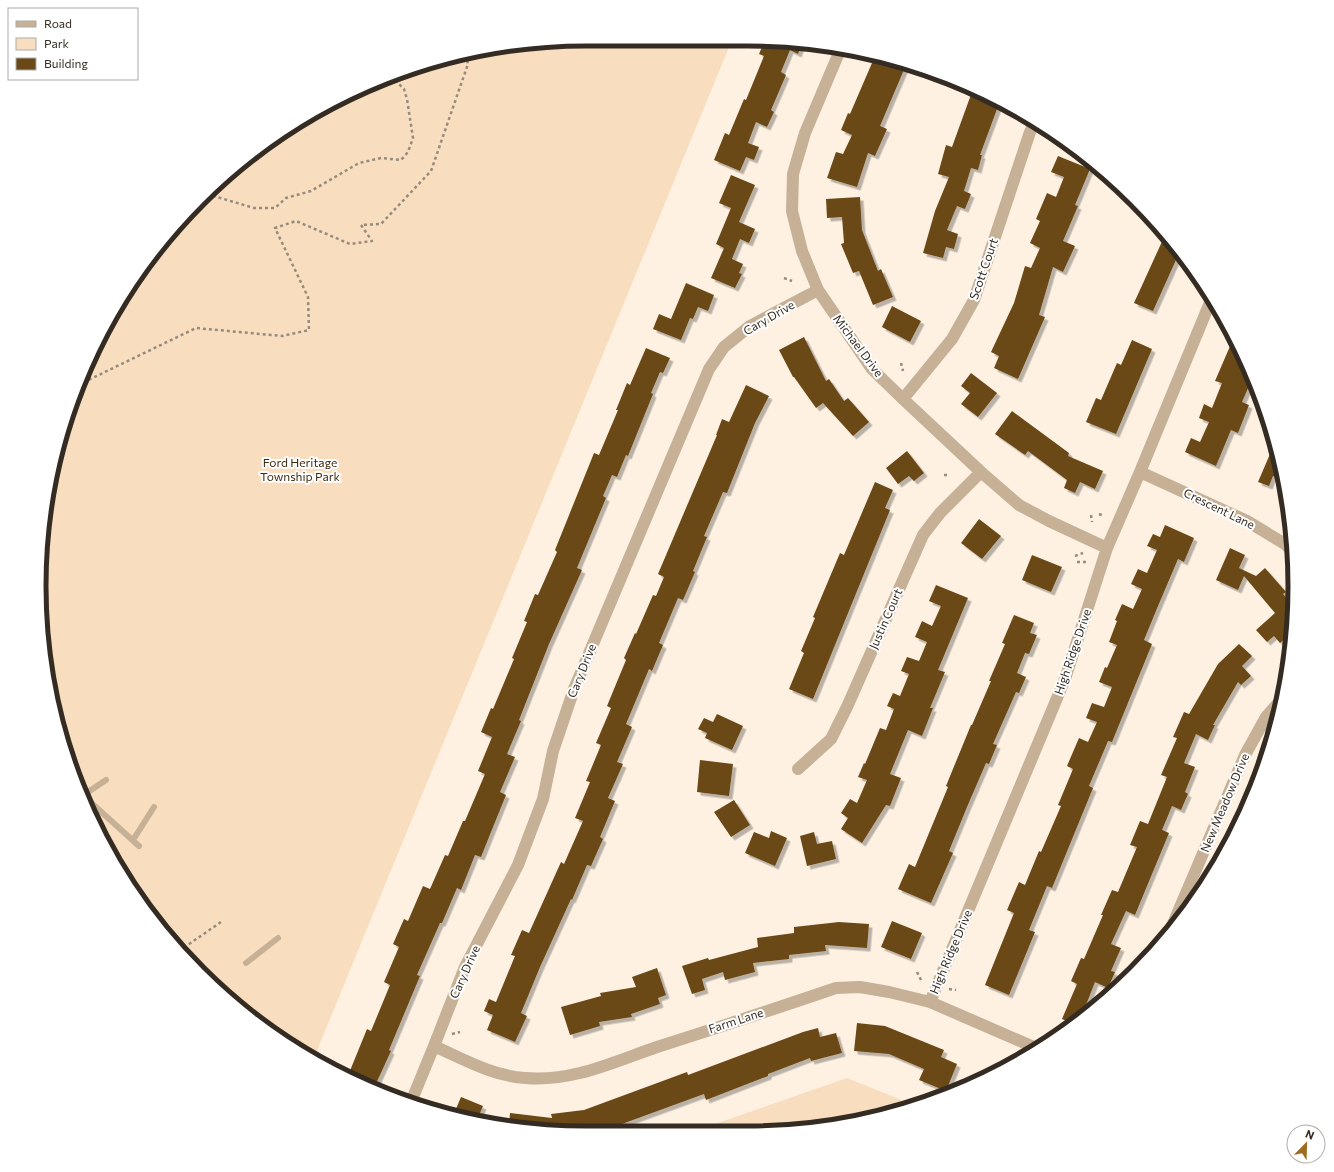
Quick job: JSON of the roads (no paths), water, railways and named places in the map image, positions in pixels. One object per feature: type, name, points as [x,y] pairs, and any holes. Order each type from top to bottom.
[{"type":"street","name":"Michael Drive","points":[[838,54],[805,133],[793,174],[792,211],[802,251],[818,290],[872,369],[981,472],[1019,505],[1049,521],[1107,548]]},
{"type":"street","name":"Scott Court","points":[[903,399],[952,339],[974,300],[1032,127]]},
{"type":"street","name":"Cary Drive","points":[[413,1097],[465,967],[518,865],[542,799],[552,751],[574,689],[709,369],[724,347],[750,326],[818,290]]},
{"type":"street","name":"High Ridge Drive","points":[[930,1002],[1065,679],[1107,548],[1209,305]]},
{"type":"street","name":"Justin Court","points":[[798,769],[831,739],[847,707],[923,535],[940,513],[981,472]]},
{"type":"street","name":"Crescent Lane","points":[[1140,472],[1248,521],[1286,545]]},
{"type":"street","name":"New Meadow Drive","points":[[1178,913],[1245,755],[1266,717],[1274,708]]},
{"type":"street","name":"Farm Lane","points":[[434,1046],[488,1070],[524,1078],[551,1079],[586,1072],[836,988],[860,987],[930,1002],[1031,1046]]},
{"type":"lane","points":[[87,793],[106,780]]},
{"type":"lane","points":[[92,803],[139,846]]},
{"type":"lane","points":[[133,840],[154,807]]},
{"type":"lane","points":[[246,963],[278,938]]},
{"type":"park label","name":"Ford Heritage Township Park","points":[[300,470]]}]
